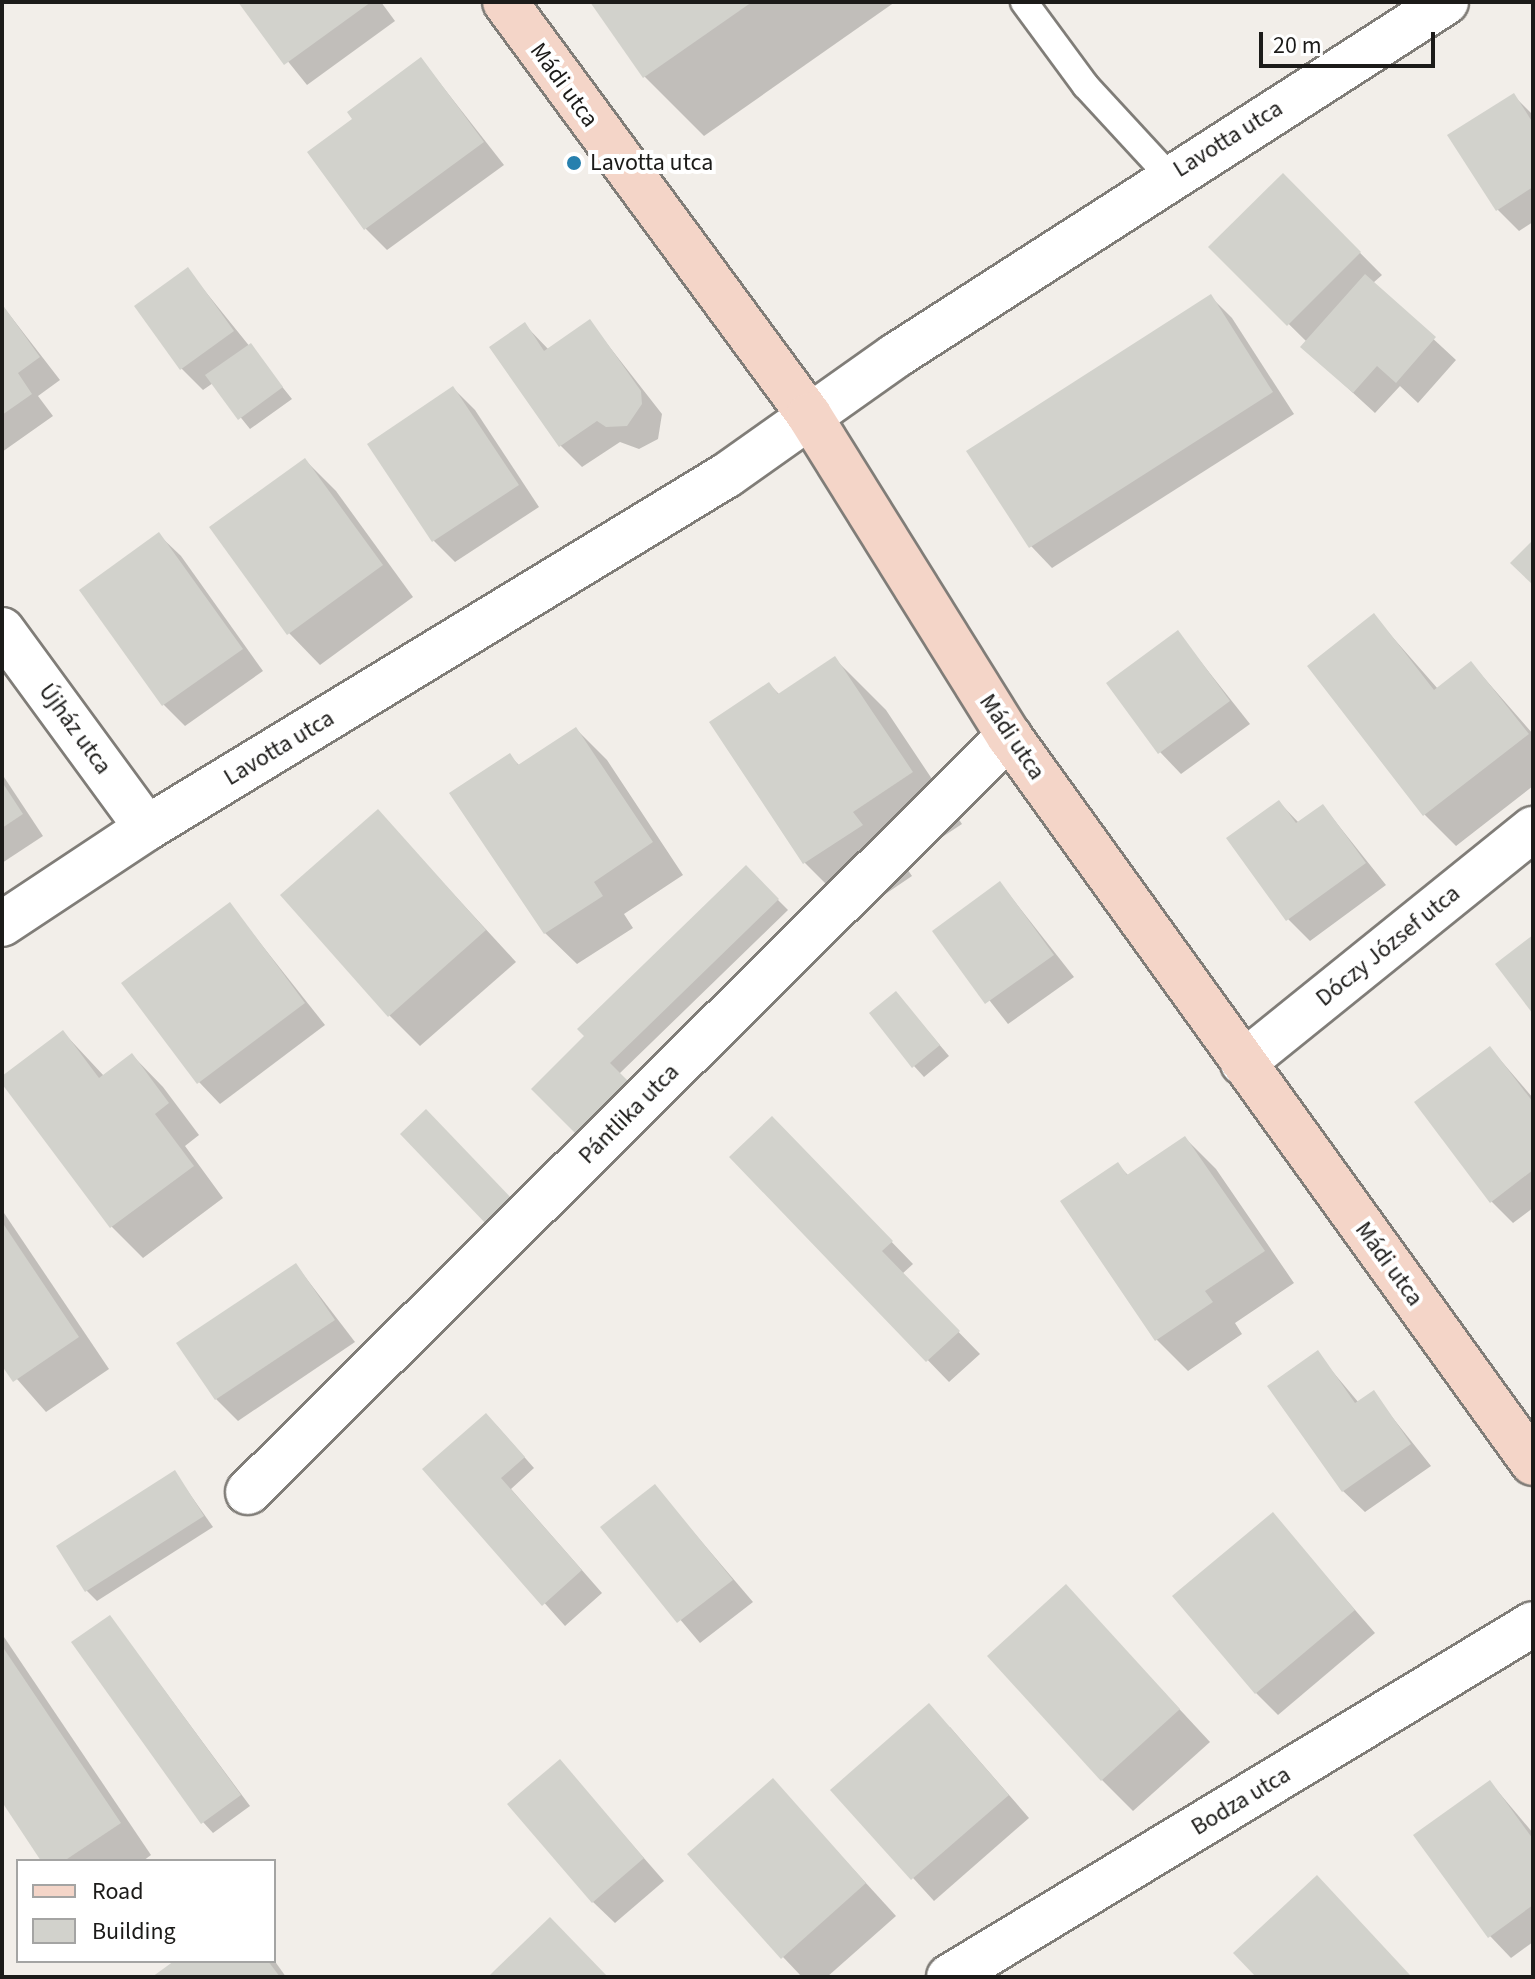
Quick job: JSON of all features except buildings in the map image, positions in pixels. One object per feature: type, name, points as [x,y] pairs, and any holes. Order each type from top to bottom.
[{"type":"street","name":"Mádi utca","points":[[505,2],[809,415],[1009,736],[1533,1463]]},
{"type":"street","name":"Lavotta utca","points":[[2,924],[147,828],[727,475],[809,415],[1169,176],[1446,2]]},
{"type":"street","name":"Újház utca","points":[[2,630],[147,828]]},
{"type":"street","name":"Pántlika utca","points":[[248,1492],[1009,736]]},
{"type":"street","name":"Dóczy József utca","points":[[1243,1063],[1533,829]]},
{"type":"street","name":"Bodza utca","points":[[949,1977],[1533,1624]]},
{"type":"lane","points":[[1024,2],[1086,86],[1169,176]]},
{"type":"place","name":"Lavotta utca","points":[[574,163]]}]
